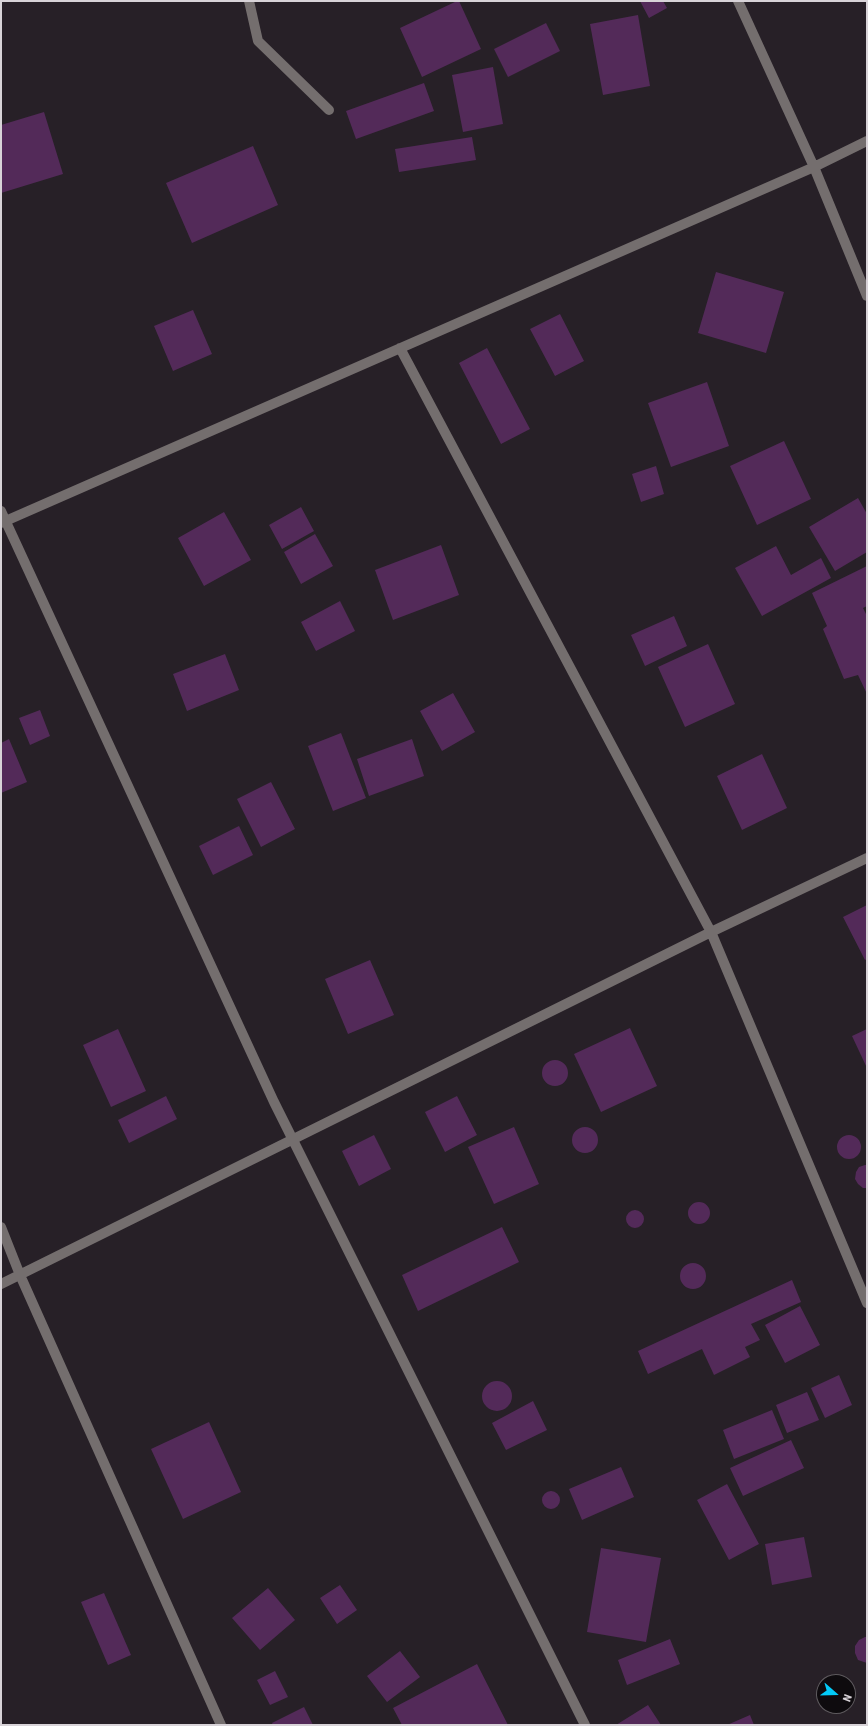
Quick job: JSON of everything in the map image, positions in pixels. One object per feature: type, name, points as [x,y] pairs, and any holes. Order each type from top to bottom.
[{"type":"street","points":[[249,1],[258,41],[329,110]]},
{"type":"street","points":[[738,1],[814,168],[867,296]]},
{"type":"street","points":[[3,522],[814,168],[867,141]]},
{"type":"street","points":[[400,348],[711,932],[867,1303]]},
{"type":"street","points":[[1,511],[3,522],[292,1140],[585,1725]]},
{"type":"street","points":[[1,1284],[711,932],[867,858]]},
{"type":"street","points":[[1,1227],[20,1275],[221,1725]]},
{"type":"building","points":[[459,1],[481,49],[422,77],[400,28]]},
{"type":"building","points":[[640,1],[663,1],[667,8],[649,18]]},
{"type":"building","points":[[638,15],[650,86],[603,95],[590,24]]},
{"type":"building","points":[[546,23],[560,51],[508,77],[494,49]]},
{"type":"building","points":[[493,67],[503,124],[463,132],[452,75]]},
{"type":"building","points":[[424,83],[434,111],[356,139],[346,111]]},
{"type":"building","points":[[44,112],[63,174],[1,193],[1,125]]},
{"type":"building","points":[[472,137],[476,160],[399,172],[395,149]]},
{"type":"building","points":[[253,146],[278,205],[192,243],[166,183]]},
{"type":"building","points":[[716,272],[784,292],[766,353],[698,333]]},
{"type":"building","points":[[193,310],[212,354],[173,371],[154,326]]},
{"type":"building","points":[[560,314],[584,361],[555,376],[530,329]]},
{"type":"building","points":[[487,348],[530,429],[501,444],[459,363]]},
{"type":"building","points":[[707,382],[729,446],[671,467],[648,403]]},
{"type":"building","points":[[784,441],[811,499],[757,525],[730,466]]},
{"type":"building","points":[[656,466],[664,494],[641,502],[632,474]]},
{"type":"building","points":[[858,498],[867,514],[867,552],[835,571],[809,527]]},
{"type":"building","points":[[301,507],[314,531],[282,549],[269,525]]},
{"type":"building","points":[[224,512],[251,560],[204,586],[178,538]]},
{"type":"building","points":[[315,534],[333,566],[301,584],[284,552]]},
{"type":"building","points":[[441,545],[459,595],[393,620],[375,570]]},
{"type":"building","points":[[776,546],[791,575],[821,558],[831,578],[762,616],[735,568]]},
{"type":"building","points":[[867,566],[867,606],[863,608],[867,616],[867,694],[858,675],[844,679],[823,629],[827,626],[812,593]]},
{"type":"building","points":[[340,601],[355,631],[316,651],[301,622]]},
{"type":"building","points":[[674,616],[687,646],[645,666],[631,635]]},
{"type":"building","points":[[708,644],[735,704],[685,727],[658,667]]},
{"type":"building","points":[[225,654],[239,690],[187,711],[173,674]]},
{"type":"building","points":[[453,693],[475,732],[442,751],[420,711]]},
{"type":"building","points":[[40,710],[50,736],[30,745],[19,718]]},
{"type":"building","points":[[341,733],[366,798],[333,811],[308,746]]},
{"type":"building","points":[[9,739],[27,782],[1,793],[1,743]]},
{"type":"building","points":[[412,739],[424,776],[369,796],[357,759]]},
{"type":"building","points":[[762,754],[787,808],[742,830],[717,776]]},
{"type":"building","points":[[271,782],[295,829],[261,847],[237,799]]},
{"type":"building","points":[[239,826],[253,855],[213,875],[199,846]]},
{"type":"building","points":[[867,905],[867,959],[865,960],[843,917]]},
{"type":"building","points":[[370,960],[394,1015],[348,1034],[325,979]]},
{"type":"building","points":[[630,1028],[657,1086],[601,1112],[574,1054]]},
{"type":"building","points":[[118,1029],[146,1091],[111,1107],[83,1045]]},
{"type":"building","points":[[867,1029],[867,1068],[852,1036]]},
{"type":"building","points":[[555,1060],[564,1064],[568,1073],[564,1082],[555,1086],[546,1082],[542,1073],[546,1064]]},
{"type":"building","points":[[166,1096],[177,1119],[129,1143],[118,1120]]},
{"type":"building","points":[[457,1096],[477,1135],[445,1152],[425,1112]]},
{"type":"building","points":[[514,1127],[539,1184],[494,1204],[468,1147]]},
{"type":"building","points":[[585,1127],[594,1131],[598,1140],[594,1149],[585,1153],[576,1149],[572,1140],[576,1131]]},
{"type":"building","points":[[374,1135],[391,1169],[359,1186],[342,1151]]},
{"type":"building","points":[[849,1135],[854,1136],[860,1142],[860,1152],[854,1158],[849,1159],[844,1158],[838,1152],[837,1147],[838,1142],[844,1136]]},
{"type":"building","points":[[867,1165],[867,1188],[863,1188],[855,1179],[856,1172],[859,1167]]},
{"type":"building","points":[[699,1202],[707,1205],[710,1213],[707,1221],[699,1224],[691,1221],[688,1213],[691,1205]]},
{"type":"building","points":[[631,1210],[639,1210],[644,1215],[642,1226],[639,1228],[631,1228],[626,1223],[626,1215]]},
{"type":"building","points":[[502,1227],[519,1262],[418,1311],[402,1275]]},
{"type":"building","points":[[693,1263],[702,1267],[706,1276],[702,1285],[693,1289],[684,1285],[680,1276],[684,1267]]},
{"type":"building","points":[[792,1280],[801,1302],[751,1324],[760,1340],[745,1347],[750,1357],[714,1375],[702,1349],[648,1374],[638,1351]]},
{"type":"building","points":[[800,1306],[820,1345],[785,1363],[765,1325]]},
{"type":"building","points":[[839,1375],[852,1405],[825,1418],[811,1388]]},
{"type":"building","points":[[497,1381],[508,1385],[512,1396],[508,1407],[497,1411],[486,1407],[482,1396],[486,1385]]},
{"type":"building","points":[[807,1392],[819,1420],[787,1433],[776,1405]]},
{"type":"building","points":[[533,1401],[547,1430],[506,1450],[492,1423]]},
{"type":"building","points":[[772,1410],[784,1439],[734,1459],[723,1430]]},
{"type":"building","points":[[209,1422],[241,1492],[183,1519],[151,1449]]},
{"type":"building","points":[[791,1440],[804,1468],[743,1496],[730,1468]]},
{"type":"building","points":[[621,1467],[634,1497],[582,1520],[569,1489]]},
{"type":"building","points":[[727,1484],[759,1544],[729,1560],[697,1500]]},
{"type":"building","points":[[551,1491],[557,1494],[560,1500],[557,1506],[551,1509],[545,1506],[542,1500],[545,1494]]},
{"type":"building","points":[[804,1537],[812,1577],[772,1585],[765,1544]]},
{"type":"building","points":[[601,1548],[661,1558],[646,1642],[587,1632]]},
{"type":"building","points":[[340,1585],[357,1610],[337,1624],[320,1598]]},
{"type":"building","points":[[268,1588],[295,1620],[260,1650],[232,1618]]},
{"type":"building","points":[[104,1593],[131,1655],[108,1665],[81,1602]]},
{"type":"building","points":[[867,1637],[867,1663],[858,1660],[855,1653],[855,1646],[859,1640]]},
{"type":"building","points":[[670,1639],[680,1664],[627,1685],[618,1660]]},
{"type":"building","points":[[400,1651],[420,1677],[387,1702],[367,1676]]},
{"type":"building","points":[[477,1664],[508,1725],[402,1725],[393,1708]]},
{"type":"building","points":[[275,1671],[288,1697],[270,1705],[257,1680]]},
{"type":"building","points":[[648,1705],[661,1725],[616,1725]]},
{"type":"building","points":[[304,1707],[313,1725],[273,1725],[272,1723]]},
{"type":"building","points":[[750,1715],[754,1725],[727,1725]]}]
